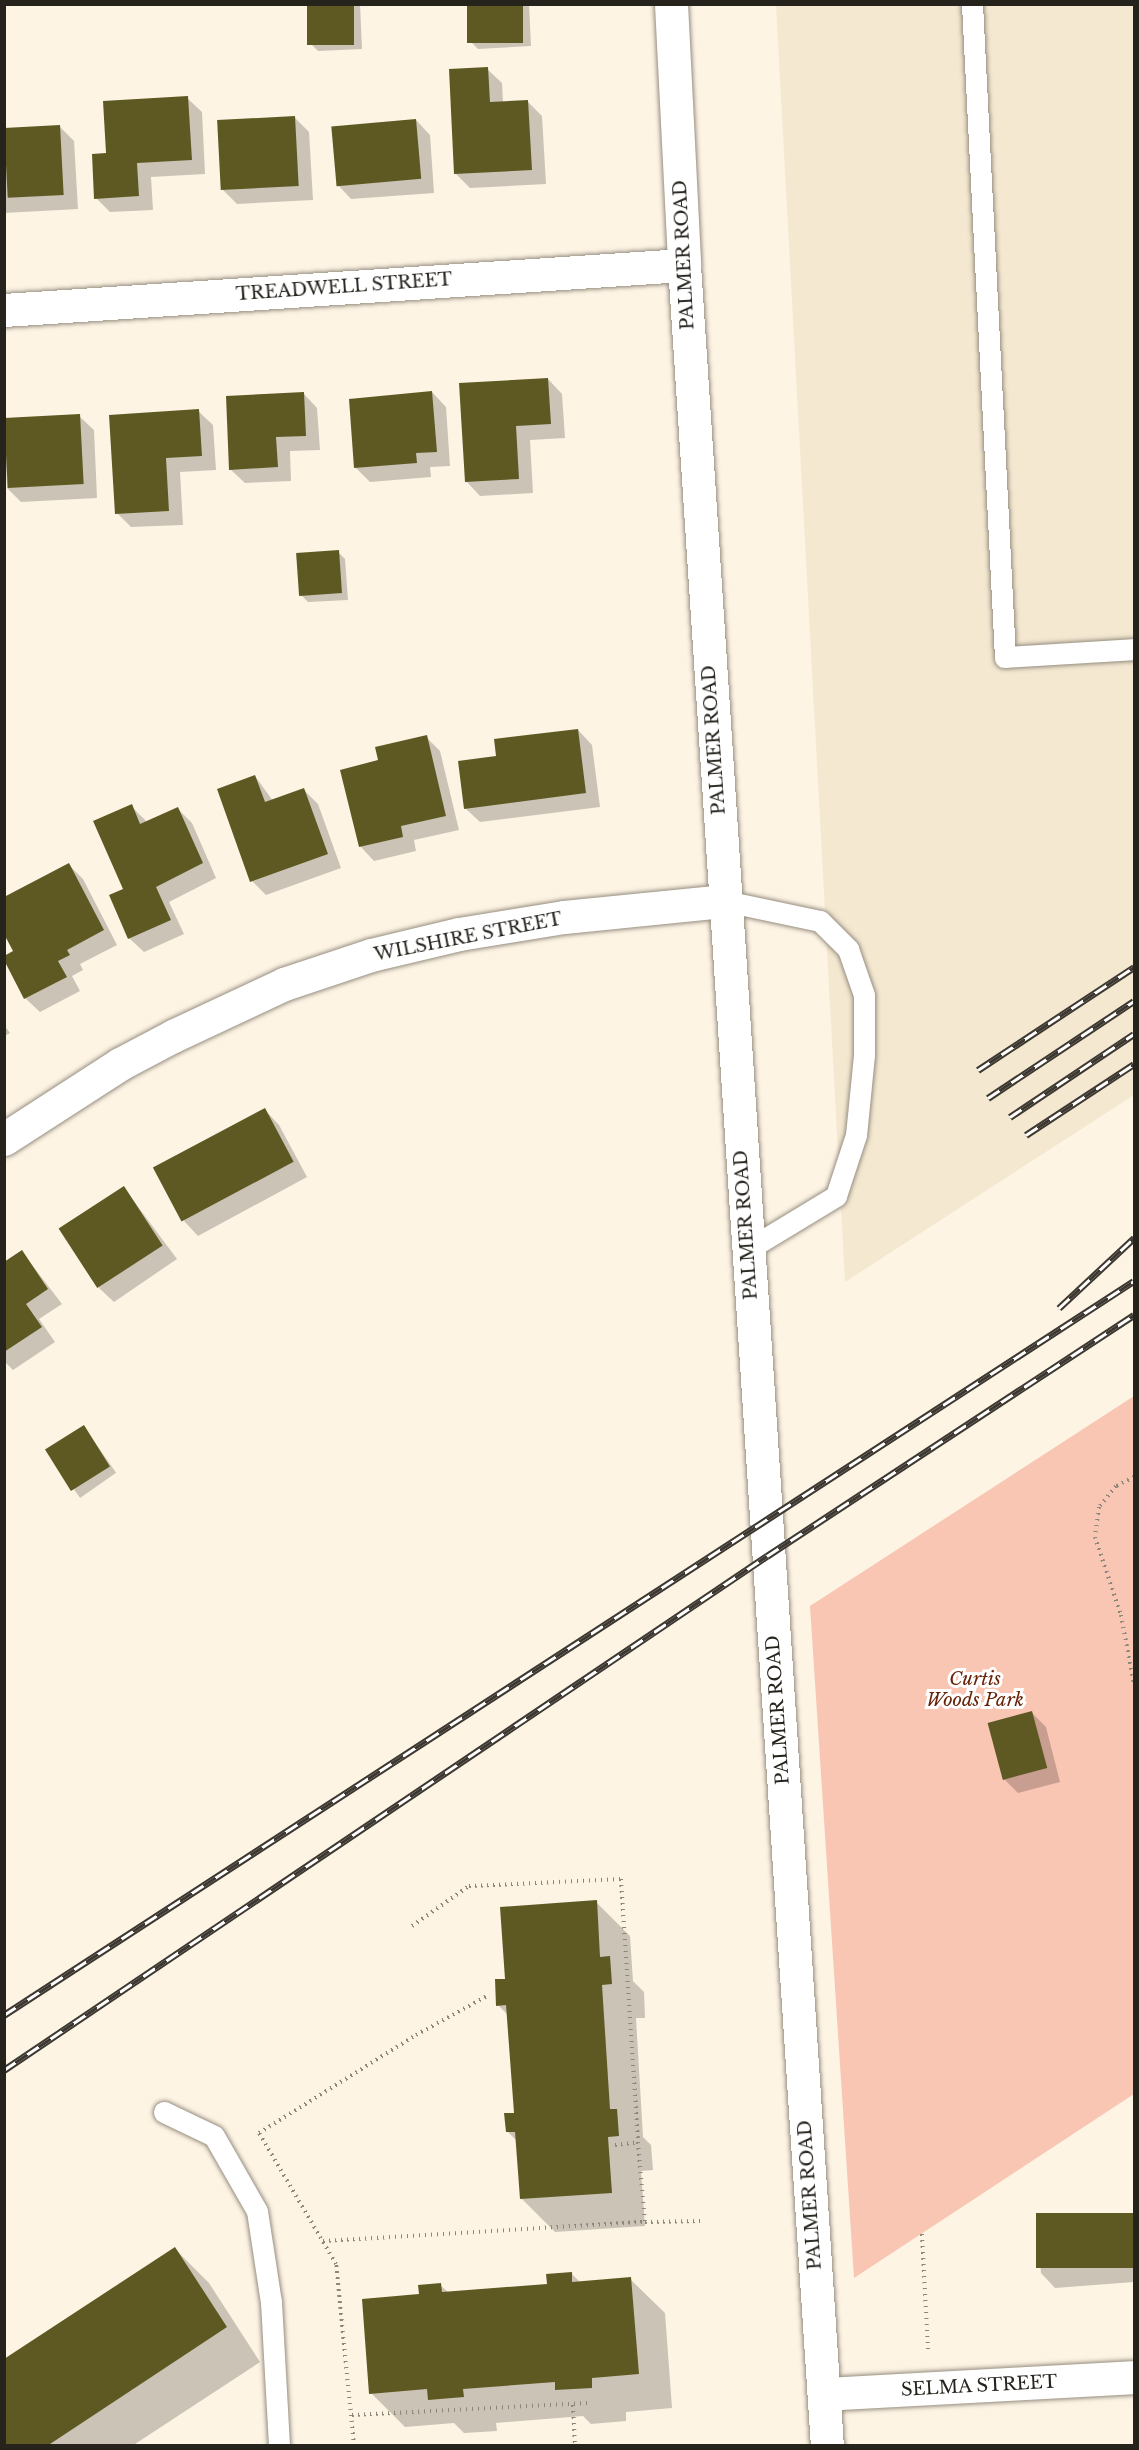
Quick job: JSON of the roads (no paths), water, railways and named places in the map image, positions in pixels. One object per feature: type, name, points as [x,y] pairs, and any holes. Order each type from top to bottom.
[{"type":"street","name":"PALMER ROAD","points":[[671,4],[684,265],[724,901],[827,2445]]},
{"type":"street","name":"TREADWELL STREET","points":[[4,310],[684,265]]},
{"type":"street","name":"WILSHIRE STREET","points":[[4,1139],[120,1064],[173,1036],[285,984],[371,955],[459,934],[564,917],[724,901]]},
{"type":"street","name":"SELMA STREET","points":[[824,2394],[930,2390],[1134,2377]]},
{"type":"lane","points":[[972,4],[1005,657],[1134,649]]},
{"type":"lane","points":[[724,901],[820,921],[848,949],[864,995],[864,1055],[856,1135],[836,1196],[747,1250]]},
{"type":"lane","points":[[164,2112],[214,2136],[257,2211],[271,2302],[279,2445]]},
{"type":"railway","points":[[978,1070],[1134,967]]},
{"type":"railway","points":[[988,1098],[1134,1001]]},
{"type":"railway","points":[[1010,1117],[1134,1034]]},
{"type":"railway","points":[[1026,1135],[1134,1064]]},
{"type":"railway","points":[[1059,1308],[1134,1238]]},
{"type":"railway","points":[[4,2015],[1134,1281]]},
{"type":"railway","points":[[4,2070],[767,1556],[1134,1315]]},
{"type":"park label","name":"Curtis Woods Park","points":[[975,1690]]}]
